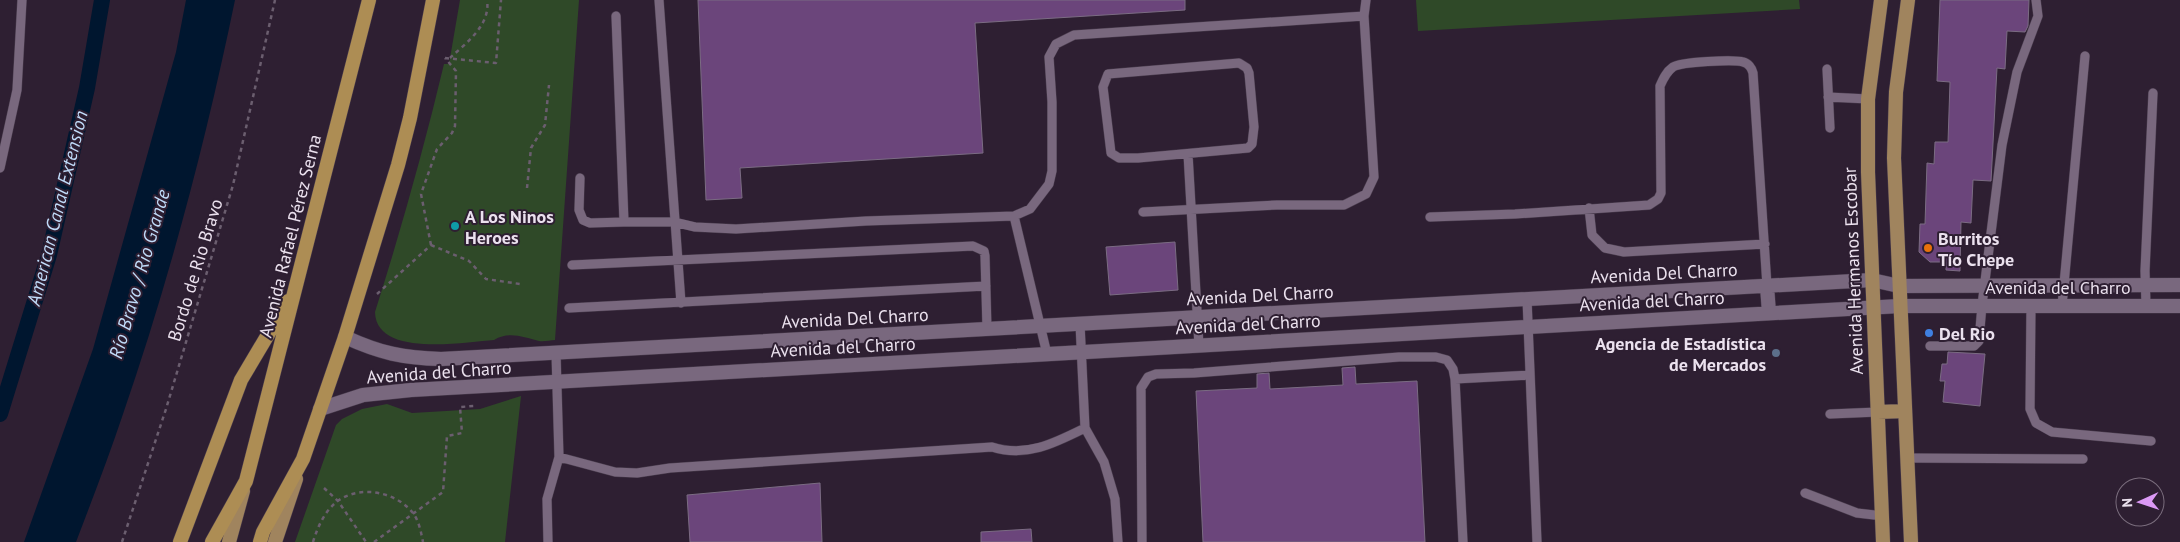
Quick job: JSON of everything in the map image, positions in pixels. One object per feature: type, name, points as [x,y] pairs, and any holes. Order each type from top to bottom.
[{"type":"highway","name":"Avenida Rafael Pérez Serna","points":[[212,542],[246,481],[369,0]]},
{"type":"highway","points":[[260,542],[263,532],[303,459],[345,337],[398,165],[410,118],[433,0]]},
{"type":"highway","points":[[180,542],[241,380],[296,287]]},
{"type":"main road","name":"Avenida Hermanos Escobar","points":[[1881,0],[1868,98],[1868,172],[1883,542]]},
{"type":"main road","points":[[1908,0],[1898,74],[1894,158],[1911,542]]},
{"type":"main road","points":[[1878,412],[1905,411]]},
{"type":"main road","points":[[275,542],[303,459]]},
{"type":"main road","points":[[229,542],[246,481]]},
{"type":"street","name":"Avenida Del Charro","points":[[345,337],[385,353],[441,359],[1872,280],[1899,286],[2180,285]]},
{"type":"street","points":[[1767,286],[1769,313]]},
{"type":"street","name":"Avenida del Charro","points":[[320,409],[363,395],[386,392],[1873,307],[2180,306]]},
{"type":"lane","points":[[0,168],[16,90],[22,0]]},
{"type":"lane","points":[[659,0],[681,303]]},
{"type":"lane","points":[[1142,212],[1277,205],[1344,205],[1366,194],[1374,177],[1364,16],[1366,0]]},
{"type":"lane","points":[[1930,346],[1974,346],[1978,344],[2002,145],[2017,72],[2038,16],[2036,0]]},
{"type":"lane","points":[[616,16],[624,222]]},
{"type":"lane","points":[[580,178],[579,210],[583,220],[590,223],[674,222],[695,227],[736,229],[866,221],[1014,216],[1030,209],[1049,184],[1052,171],[1052,102],[1049,57],[1056,44],[1065,39],[1083,35],[1364,16]]},
{"type":"lane","points":[[2062,306],[2085,56]]},
{"type":"lane","points":[[1430,217],[1515,214],[1649,205],[1658,199],[1661,193],[1660,86],[1664,76],[1674,66],[1722,60],[1744,62],[1754,73],[1767,286]]},
{"type":"lane","points":[[1239,63],[1247,68],[1254,127],[1251,146],[1243,150],[1188,154],[1163,157],[1118,158],[1111,152],[1103,87],[1108,74],[1239,63]]},
{"type":"lane","points":[[1827,69],[1830,128]]},
{"type":"lane","points":[[2146,306],[2144,285],[2153,93]]},
{"type":"lane","points":[[1828,97],[1868,98]]},
{"type":"lane","points":[[1188,154],[1199,346]]},
{"type":"lane","points":[[1589,208],[1592,235],[1605,248],[1624,252],[1765,244]]},
{"type":"lane","points":[[1014,216],[1047,354]]},
{"type":"lane","points":[[572,265],[974,246],[984,251],[985,256],[987,329]]},
{"type":"lane","points":[[569,308],[986,286]]},
{"type":"lane","points":[[1527,299],[1537,542]]},
{"type":"lane","points":[[2031,306],[2030,409],[2036,423],[2052,432],[2151,441]]},
{"type":"lane","points":[[1080,324],[1085,428],[1104,462],[1114,499],[1118,542]]},
{"type":"lane","points":[[548,542],[547,499],[559,457],[556,353]]},
{"type":"lane","points":[[1142,542],[1141,388],[1148,377],[1156,374],[1194,373],[1399,357],[1436,357],[1446,360],[1451,364],[1455,379],[1464,542]]},
{"type":"lane","points":[[1455,379],[1530,375]]},
{"type":"lane","points":[[1830,414],[1878,412]]},
{"type":"lane","points":[[559,457],[615,472],[638,473],[670,468],[992,447],[1002,451],[1034,450],[1060,441],[1085,428]]},
{"type":"lane","points":[[1907,458],[2083,459]]},
{"type":"lane","points":[[1805,493],[1857,513],[1882,516]]},
{"type":"path","name":"Bordo de Rio Bravo","points":[[122,542],[166,409],[234,185],[275,0]]},
{"type":"path","points":[[450,58],[483,22],[486,14],[487,0]]},
{"type":"path","points":[[431,245],[420,194],[437,149],[452,133],[455,126],[456,71],[445,58],[496,63],[501,0]]},
{"type":"path","points":[[527,188],[531,148],[545,126],[549,86]]},
{"type":"path","points":[[431,245],[469,261],[486,280],[520,284]]},
{"type":"path","points":[[377,294],[431,245]]},
{"type":"path","points":[[374,542],[442,492],[447,436],[462,433],[460,407],[474,406]]},
{"type":"path","points":[[324,488],[338,501],[366,542]]},
{"type":"path","points":[[313,542],[318,526],[324,516],[338,501],[349,495],[370,491],[385,494],[402,502],[413,514],[420,527],[423,542]]},
{"type":"green space","points":[[460,0],[579,0],[555,340],[541,341],[511,335],[494,340],[463,343],[424,344],[405,342],[390,336],[379,326],[375,312],[412,189],[444,64],[449,64]]},
{"type":"green space","points":[[1416,0],[1799,0],[1800,9],[1418,31]]},
{"type":"green space","points":[[521,396],[505,542],[295,542],[336,425],[342,419],[362,409],[387,404],[412,413],[480,409]]},
{"type":"water","name":"Río Bravo / Rio Grande","points":[[186,0],[235,0],[212,106],[171,262],[117,433],[76,542],[24,542],[93,349],[176,52]]},
{"type":"building","points":[[698,0],[1185,0],[1185,10],[975,23],[983,153],[740,168],[742,198],[706,200]]},
{"type":"building","points":[[1940,0],[2029,0],[2028,26],[2025,32],[2007,31],[2005,69],[1997,68],[1991,181],[1973,180],[1971,223],[1961,222],[1960,271],[1946,270],[1946,262],[1930,262],[1919,252],[1920,224],[1925,224],[1927,163],[1934,164],[1935,142],[1948,142],[1950,82],[1937,81]]},
{"type":"building","points":[[1175,242],[1178,290],[1110,295],[1106,247]]},
{"type":"building","points":[[1948,352],[1985,354],[1980,406],[1943,402],[1945,381],[1940,381],[1942,364],[1947,364]]},
{"type":"building","points":[[1355,367],[1356,384],[1417,381],[1425,542],[1203,542],[1196,391],[1257,388],[1257,374],[1269,373],[1270,389],[1343,385],[1342,368]]},
{"type":"building","points":[[820,483],[822,542],[690,542],[687,495]]},
{"type":"building","points":[[1031,529],[1032,542],[981,542],[981,532]]},
{"type":"waterway","name":"American Canal Extension","points":[[0,414],[49,255],[87,88],[102,0]]},
{"type":"place","name":"A Los Ninos Heroes","points":[[455,226]]},
{"type":"place","name":"Burritos Tío Chepe","points":[[1928,248]]},
{"type":"place","name":"Del Rio","points":[[1929,333]]},
{"type":"place","name":"Agencia de Estadística de Mercados","points":[[1776,353]]}]
